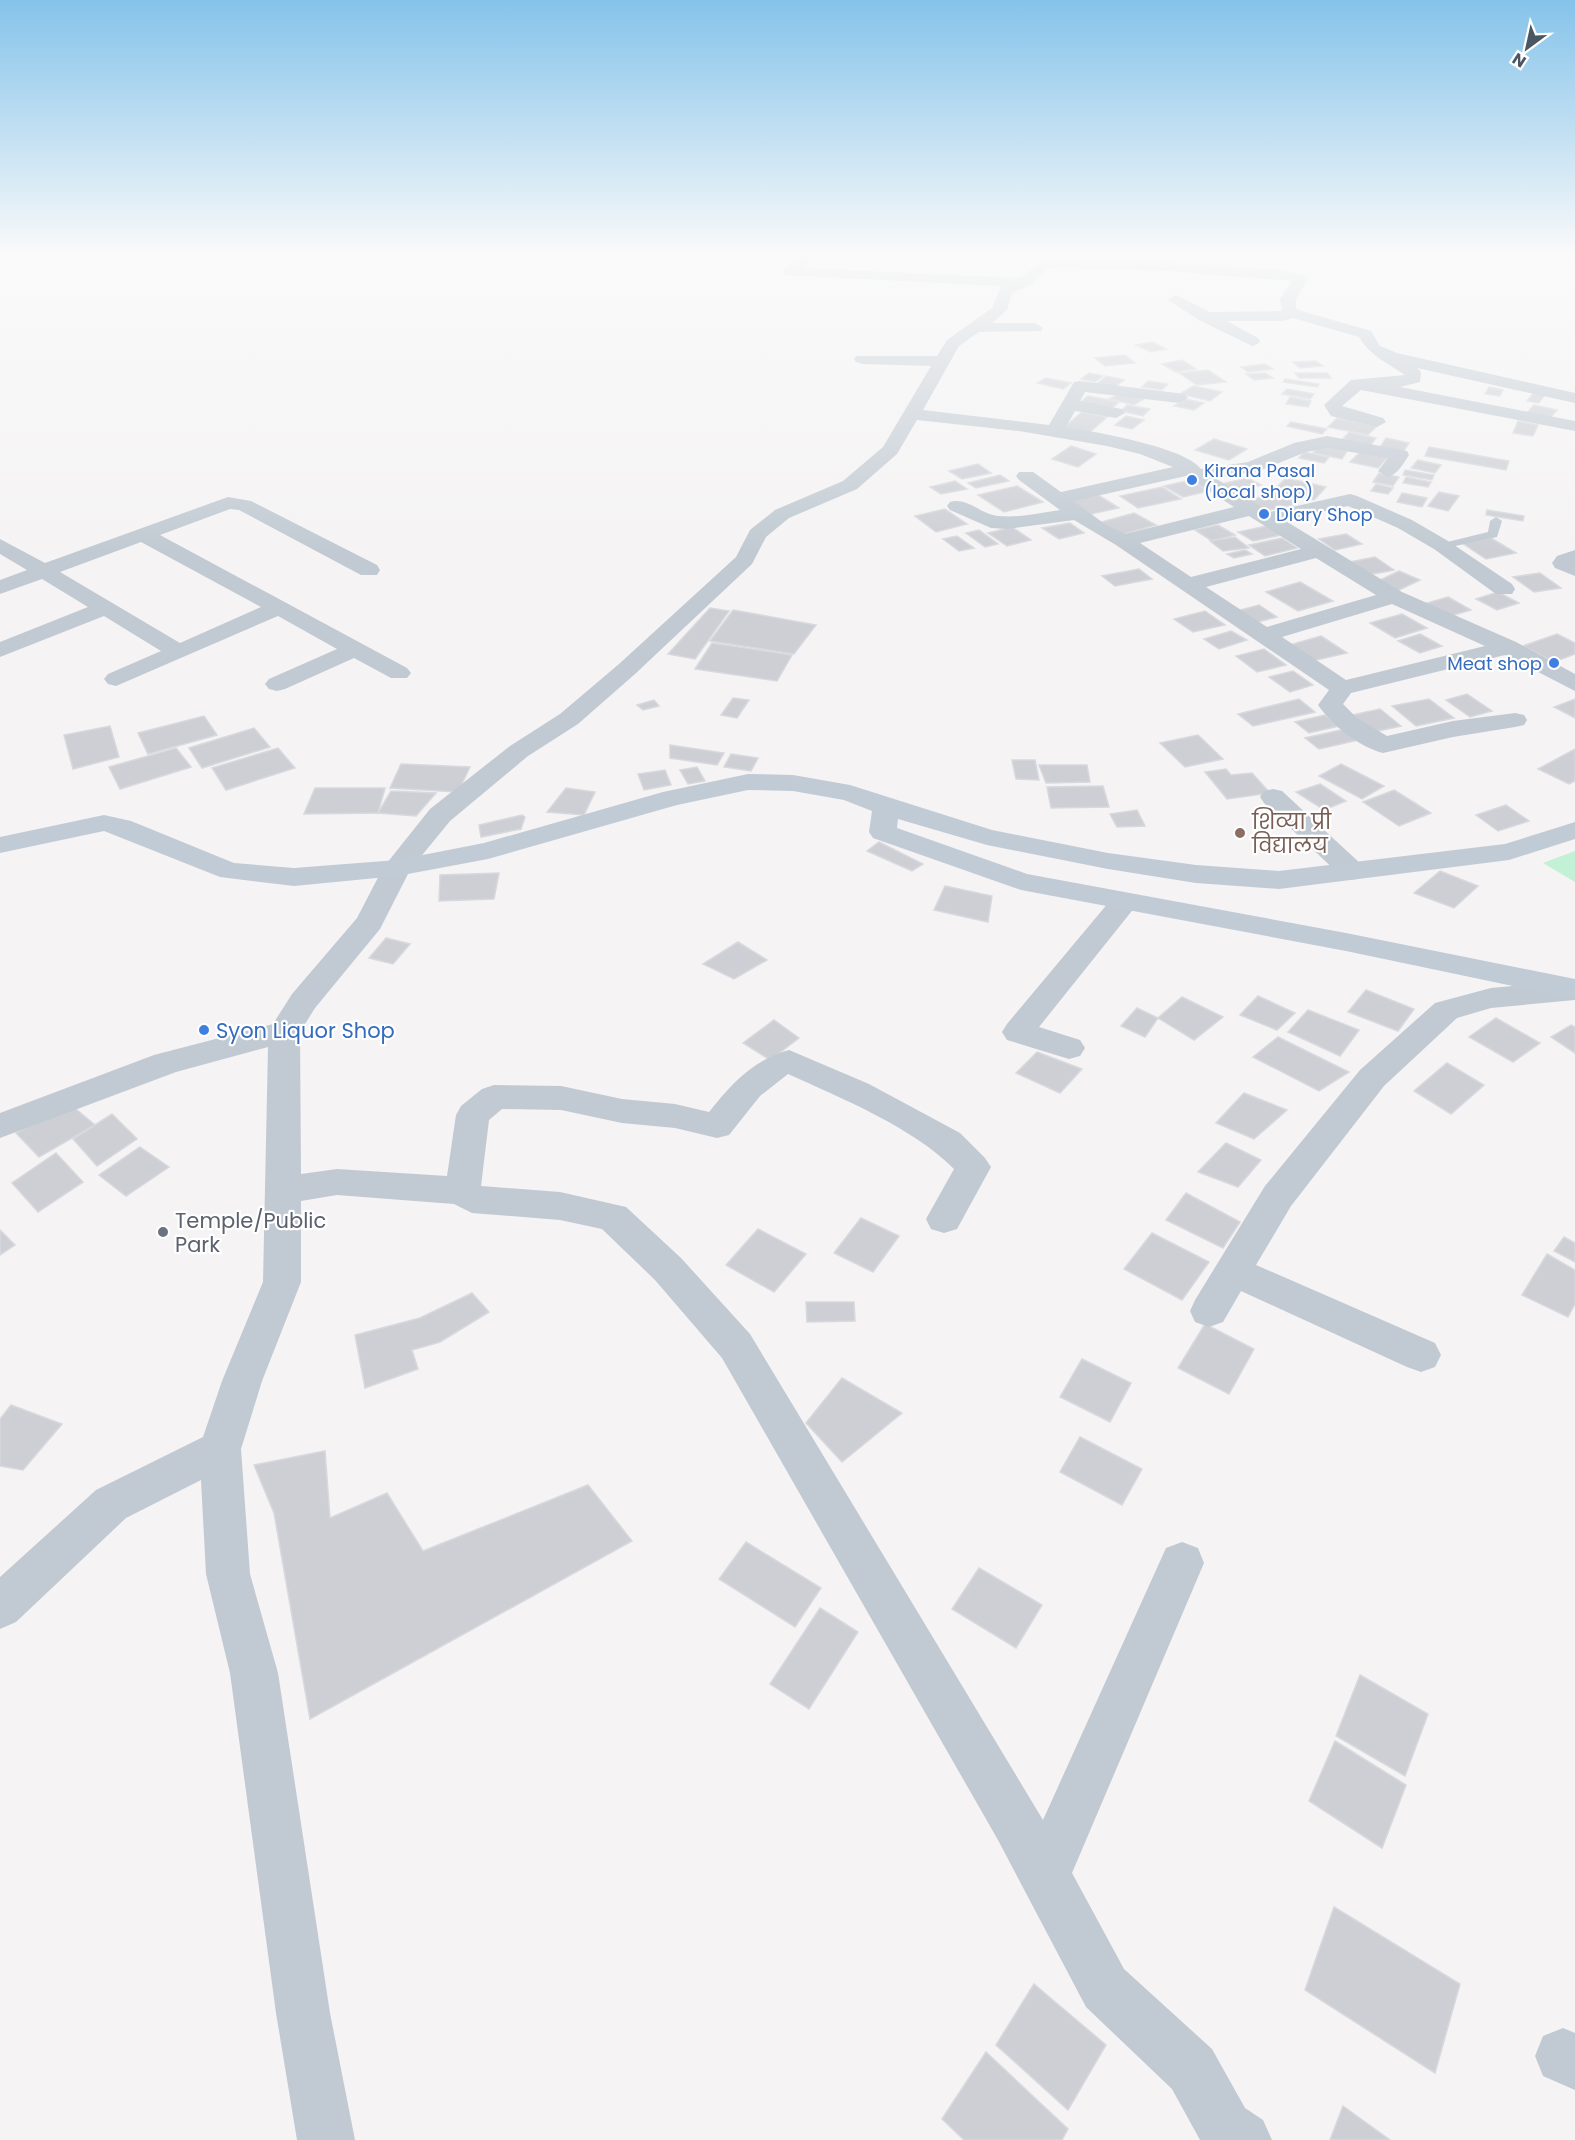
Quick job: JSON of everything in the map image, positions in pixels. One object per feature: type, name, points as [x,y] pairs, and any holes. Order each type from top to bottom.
[{"type":"main road","points":[[0,845],[104,823],[121,826],[176,851],[230,871],[294,877],[397,868],[488,851],[672,798],[748,782],[793,783],[850,793],[886,807],[987,837],[1108,861],[1196,874],[1279,880],[1509,852],[1575,830]]},
{"type":"main road","points":[[886,807],[883,832],[1021,881],[1346,942],[1575,989]]},
{"type":"street","points":[[326,2140],[303,2013],[254,1674],[228,1574],[220,1449],[242,1381],[282,1282],[284,1032],[303,1001],[370,922],[397,868],[440,814],[519,751],[569,719],[745,560],[757,534],[782,514],[850,485],[890,450],[947,353]]},
{"type":"street","points":[[1383,353],[1392,357],[1575,398]]},
{"type":"street","points":[[1377,422],[1337,412],[1333,405],[1357,384],[1401,382],[1414,378],[1413,372],[1395,362],[1392,357]]},
{"type":"street","points":[[862,359],[942,361]]},
{"type":"street","points":[[1357,384],[1575,426]]},
{"type":"street","points":[[1054,432],[1080,386],[1169,393]]},
{"type":"street","points":[[1071,405],[1116,413]]},
{"type":"street","points":[[913,414],[1054,432],[1149,450],[1194,472],[1394,597],[1508,647],[1575,684]]},
{"type":"street","points":[[1057,499],[1194,472],[1252,466],[1301,447],[1327,442],[1400,455],[1388,471]]},
{"type":"street","points":[[1026,476],[1077,514],[1123,541],[1342,688]]},
{"type":"street","points":[[1123,541],[1216,516],[1261,514],[1350,500],[1397,520],[1441,545],[1504,589]]},
{"type":"street","points":[[0,587],[217,506],[234,503],[244,505],[369,570]]},
{"type":"street","points":[[957,506],[991,522],[999,523],[1077,514]]},
{"type":"street","points":[[142,534],[399,673]]},
{"type":"street","points":[[0,545],[179,652]]},
{"type":"street","points":[[1187,585],[1320,550]]},
{"type":"street","points":[[1575,556],[1564,560],[1563,563],[1575,570]]},
{"type":"street","points":[[1265,635],[1394,597]]},
{"type":"street","points":[[0,650],[105,608]]},
{"type":"street","points":[[116,680],[279,608]]},
{"type":"street","points":[[1508,647],[1342,688],[1330,705],[1348,723],[1383,745],[1453,729],[1515,720]]},
{"type":"street","points":[[277,684],[354,649]]},
{"type":"street","points":[[1273,797],[1352,871]]},
{"type":"street","points":[[1070,1048],[1018,1032],[1124,902]]},
{"type":"street","points":[[1209,1311],[1278,1196],[1372,1078],[1446,1010],[1491,998],[1575,989]]},
{"type":"street","points":[[0,1126],[166,1063],[284,1032]]},
{"type":"street","points":[[463,1191],[473,1115],[494,1097],[561,1098],[622,1111],[675,1116],[717,1126],[742,1094],[772,1067],[789,1061],[857,1092],[948,1142],[973,1167],[944,1219]]},
{"type":"street","points":[[284,1190],[337,1182],[463,1191],[472,1199],[560,1206],[613,1217],[668,1269],[736,1346],[1044,1876],[1105,1988],[1192,2069],[1225,2128],[1243,2140]]},
{"type":"street","points":[[1233,1271],[1422,1355]]},
{"type":"street","points":[[0,1607],[111,1504],[220,1449]]},
{"type":"street","points":[[1044,1876],[1182,1563]]},
{"type":"lane","points":[[1441,545],[1493,534],[1496,521]]},
{"type":"green space","points":[[1575,851],[1575,882],[1543,863]]},
{"type":"building","points":[[1125,355],[1135,363],[1105,366],[1095,358]]},
{"type":"building","points":[[1182,360],[1196,369],[1176,372],[1162,364]]},
{"type":"building","points":[[1316,361],[1323,366],[1300,368],[1293,362]]},
{"type":"building","points":[[1265,364],[1273,369],[1248,372],[1241,367]]},
{"type":"building","points":[[1208,370],[1226,382],[1197,385],[1179,373]]},
{"type":"building","points":[[1089,373],[1103,376],[1095,382],[1081,379]]},
{"type":"building","points":[[1265,373],[1273,378],[1254,380],[1246,374]]},
{"type":"building","points":[[1295,373],[1327,373],[1331,378],[1299,378]]},
{"type":"building","points":[[1106,376],[1124,380],[1115,387],[1097,384]]},
{"type":"building","points":[[1046,378],[1071,383],[1063,389],[1037,383]]},
{"type":"building","points":[[1285,379],[1319,384],[1317,387],[1283,382]]},
{"type":"building","points":[[1148,381],[1168,384],[1162,390],[1142,387]]},
{"type":"building","points":[[1193,386],[1222,392],[1210,401],[1180,394]]},
{"type":"building","points":[[1489,387],[1503,390],[1500,396],[1485,394]]},
{"type":"building","points":[[1287,389],[1314,394],[1310,399],[1282,394]]},
{"type":"building","points":[[1534,392],[1545,395],[1539,403],[1527,401]]},
{"type":"building","points":[[1122,393],[1145,398],[1134,405],[1109,399]]},
{"type":"building","points":[[1088,396],[1119,402],[1110,410],[1079,403]]},
{"type":"building","points":[[1290,397],[1311,401],[1308,407],[1286,404]]},
{"type":"building","points":[[1185,399],[1204,403],[1194,410],[1174,406]]},
{"type":"building","points":[[1127,405],[1150,409],[1143,416],[1121,411]]},
{"type":"building","points":[[1534,405],[1557,410],[1550,418],[1527,413]]},
{"type":"building","points":[[1082,412],[1107,417],[1088,434],[1062,429]]},
{"type":"building","points":[[1126,416],[1144,420],[1132,429],[1115,425]]},
{"type":"building","points":[[1337,418],[1377,426],[1368,435],[1328,427]]},
{"type":"building","points":[[1518,421],[1538,425],[1533,436],[1513,433]]},
{"type":"building","points":[[1291,422],[1327,429],[1322,434],[1287,426]]},
{"type":"building","points":[[1349,432],[1376,438],[1370,446],[1342,440]]},
{"type":"building","points":[[1386,438],[1409,443],[1403,452],[1380,447]]},
{"type":"building","points":[[1214,439],[1247,449],[1229,460],[1195,450]]},
{"type":"building","points":[[1071,446],[1096,454],[1078,467],[1052,459]]},
{"type":"building","points":[[1319,446],[1347,451],[1342,459],[1313,453]]},
{"type":"building","points":[[1429,447],[1509,461],[1506,470],[1425,456]]},
{"type":"building","points":[[1361,451],[1388,457],[1378,468],[1350,462]]},
{"type":"building","points":[[1304,452],[1329,457],[1324,463],[1299,458]]},
{"type":"building","points":[[1418,460],[1441,465],[1435,473],[1411,468]]},
{"type":"building","points":[[978,464],[991,473],[962,479],[949,471]]},
{"type":"building","points":[[1405,470],[1434,475],[1432,480],[1403,475]]},
{"type":"building","points":[[1379,473],[1399,477],[1393,486],[1373,482]]},
{"type":"building","points":[[1000,475],[1009,481],[976,488],[968,483]]},
{"type":"building","points":[[1406,477],[1431,482],[1428,487],[1403,483]]},
{"type":"building","points":[[1247,478],[1261,485],[1231,492],[1217,485]]},
{"type":"building","points":[[1286,478],[1326,487],[1314,500],[1274,490]]},
{"type":"building","points":[[1191,480],[1209,491],[1183,497],[1164,486]]},
{"type":"building","points":[[955,481],[967,489],[941,494],[930,487]]},
{"type":"building","points":[[1376,484],[1393,488],[1388,494],[1371,491]]},
{"type":"building","points":[[1017,486],[1043,502],[1004,512],[978,495]]},
{"type":"building","points":[[1162,487],[1181,499],[1138,508],[1120,496]]},
{"type":"building","points":[[1439,492],[1459,496],[1448,511],[1428,506]]},
{"type":"building","points":[[1278,493],[1297,504],[1261,512],[1243,501]]},
{"type":"building","points":[[1402,493],[1427,498],[1422,507],[1397,502]]},
{"type":"building","points":[[1098,495],[1119,508],[1091,514],[1071,500]]},
{"type":"building","points":[[945,509],[967,524],[936,532],[915,516]]},
{"type":"building","points":[[1487,510],[1524,516],[1523,521],[1486,515]]},
{"type":"building","points":[[1134,513],[1156,525],[1120,535],[1098,523]]},
{"type":"building","points":[[1070,523],[1084,533],[1059,539],[1042,528]]},
{"type":"building","points":[[1218,525],[1235,535],[1212,541],[1195,530]]},
{"type":"building","points":[[1271,525],[1286,534],[1253,541],[1238,532]]},
{"type":"building","points":[[1012,527],[1031,540],[1007,546],[988,533]]},
{"type":"building","points":[[979,530],[998,544],[985,547],[966,533]]},
{"type":"building","points":[[1346,534],[1362,544],[1335,550],[1319,539]]},
{"type":"building","points":[[957,536],[974,548],[959,551],[943,539]]},
{"type":"building","points":[[1235,537],[1249,548],[1223,551],[1210,541]]},
{"type":"building","points":[[1282,538],[1297,548],[1265,556],[1249,545]]},
{"type":"building","points":[[1491,538],[1516,553],[1486,559],[1462,543]]},
{"type":"building","points":[[1245,550],[1252,554],[1234,558],[1227,554]]},
{"type":"building","points":[[1375,557],[1394,570],[1368,575],[1350,562]]},
{"type":"building","points":[[1139,569],[1152,579],[1115,586],[1102,576]]},
{"type":"building","points":[[1399,571],[1420,580],[1397,591],[1376,582]]},
{"type":"building","points":[[1540,573],[1561,588],[1534,592],[1513,577]]},
{"type":"building","points":[[1300,582],[1333,601],[1298,611],[1266,592]]},
{"type":"building","points":[[1498,592],[1519,603],[1497,610],[1476,599]]},
{"type":"building","points":[[1448,597],[1471,610],[1447,617],[1424,604]]},
{"type":"building","points":[[1259,605],[1277,617],[1251,624],[1233,612]]},
{"type":"building","points":[[710,608],[729,611],[695,659],[668,654]]},
{"type":"building","points":[[733,610],[816,625],[794,654],[710,641]]},
{"type":"building","points":[[1205,611],[1225,625],[1193,632],[1174,619]]},
{"type":"building","points":[[1402,614],[1427,628],[1395,638],[1370,623]]},
{"type":"building","points":[[1231,631],[1247,640],[1219,649],[1204,639]]},
{"type":"building","points":[[1420,634],[1442,646],[1420,653],[1398,641]]},
{"type":"building","points":[[1557,634],[1575,643],[1575,654],[1554,662],[1523,646]]},
{"type":"building","points":[[1321,636],[1347,653],[1308,662],[1286,646]]},
{"type":"building","points":[[712,643],[792,655],[777,681],[695,669]]},
{"type":"building","points":[[1264,649],[1286,665],[1257,672],[1236,656]]},
{"type":"building","points":[[1293,671],[1313,685],[1290,692],[1269,677]]},
{"type":"building","points":[[1467,694],[1492,711],[1470,717],[1446,700]]},
{"type":"building","points":[[733,698],[749,700],[737,718],[721,715]]},
{"type":"building","points":[[1299,699],[1315,712],[1253,726],[1238,714]]},
{"type":"building","points":[[1429,699],[1454,718],[1416,726],[1392,706]]},
{"type":"building","points":[[1575,699],[1575,718],[1554,707]]},
{"type":"building","points":[[654,700],[659,706],[643,710],[637,705]]},
{"type":"building","points":[[1380,709],[1401,726],[1369,733],[1348,716]]},
{"type":"building","points":[[1325,715],[1339,726],[1309,733],[1295,722]]},
{"type":"building","points":[[204,716],[217,735],[148,754],[138,733]]},
{"type":"building","points":[[110,726],[119,757],[73,769],[64,735]]},
{"type":"building","points":[[254,728],[270,747],[202,768],[189,748]]},
{"type":"building","points":[[1345,729],[1358,740],[1319,749],[1305,738]]},
{"type":"building","points":[[1198,735],[1223,759],[1185,767],[1160,743]]},
{"type":"building","points":[[670,745],[724,753],[717,765],[670,758]]},
{"type":"building","points":[[176,748],[191,767],[120,789],[109,767]]},
{"type":"building","points":[[278,748],[295,768],[226,790],[212,768]]},
{"type":"building","points":[[1575,749],[1575,781],[1569,784],[1538,769]]},
{"type":"building","points":[[731,754],[758,758],[751,771],[724,767]]},
{"type":"building","points":[[1012,760],[1035,760],[1039,780],[1016,779]]},
{"type":"building","points":[[401,764],[470,767],[458,792],[390,788]]},
{"type":"building","points":[[1341,764],[1384,786],[1362,799],[1319,776]]},
{"type":"building","points":[[1039,765],[1087,765],[1090,782],[1046,783]]},
{"type":"building","points":[[697,767],[705,781],[688,784],[680,770]]},
{"type":"building","points":[[1226,769],[1231,775],[1252,773],[1270,793],[1227,799],[1205,772]]},
{"type":"building","points":[[665,770],[671,785],[644,790],[638,774]]},
{"type":"building","points":[[1320,784],[1346,801],[1324,810],[1296,792]]},
{"type":"building","points":[[1103,786],[1109,807],[1051,808],[1047,787]]},
{"type":"building","points":[[315,788],[385,788],[378,813],[304,814]]},
{"type":"building","points":[[566,788],[595,792],[584,815],[547,812]]},
{"type":"building","points":[[1394,790],[1431,813],[1399,826],[1363,802]]},
{"type":"building","points":[[391,791],[436,793],[416,816],[378,813]]},
{"type":"building","points":[[1506,805],[1529,821],[1498,831],[1476,815]]},
{"type":"building","points":[[1137,810],[1145,826],[1117,827],[1110,814]]},
{"type":"building","points":[[522,815],[525,817],[521,829],[481,837],[479,825]]},
{"type":"building","points":[[879,842],[923,864],[912,871],[867,851]]},
{"type":"building","points":[[1440,871],[1478,886],[1454,908],[1414,893]]},
{"type":"building","points":[[499,873],[494,899],[439,901],[440,875]]},
{"type":"building","points":[[945,886],[992,896],[988,922],[934,910]]},
{"type":"building","points":[[386,938],[410,944],[393,964],[369,958]]},
{"type":"building","points":[[738,942],[767,960],[734,979],[703,964]]},
{"type":"building","points":[[1366,990],[1414,1009],[1398,1031],[1348,1012]]},
{"type":"building","points":[[1258,996],[1295,1013],[1277,1030],[1240,1015]]},
{"type":"building","points":[[1182,997],[1223,1017],[1194,1040],[1158,1018]]},
{"type":"building","points":[[1137,1008],[1158,1018],[1145,1037],[1121,1026]]},
{"type":"building","points":[[1308,1010],[1359,1030],[1340,1056],[1288,1032]]},
{"type":"building","points":[[1496,1018],[1540,1043],[1513,1062],[1469,1037]]},
{"type":"building","points":[[774,1020],[799,1038],[770,1060],[743,1043]]},
{"type":"building","points":[[1571,1025],[1575,1027],[1575,1053],[1551,1037]]},
{"type":"building","points":[[1278,1037],[1349,1072],[1319,1091],[1253,1057]]},
{"type":"building","points":[[1037,1052],[1082,1069],[1060,1093],[1016,1073]]},
{"type":"building","points":[[1447,1063],[1484,1085],[1451,1114],[1414,1091]]},
{"type":"building","points":[[1244,1093],[1287,1110],[1254,1139],[1216,1123]]},
{"type":"building","points":[[71,1105],[95,1125],[39,1157],[16,1133]]},
{"type":"building","points":[[112,1114],[137,1139],[97,1166],[73,1139]]},
{"type":"building","points":[[1226,1143],[1261,1160],[1238,1187],[1198,1172]]},
{"type":"building","points":[[140,1147],[169,1167],[126,1196],[99,1175]]},
{"type":"building","points":[[56,1153],[83,1182],[38,1212],[12,1183]]},
{"type":"building","points":[[1186,1193],[1240,1222],[1223,1248],[1166,1220]]},
{"type":"building","points":[[861,1218],[899,1236],[873,1272],[834,1253]]},
{"type":"building","points":[[758,1229],[806,1254],[774,1292],[726,1265]]},
{"type":"building","points":[[0,1230],[15,1245],[0,1255]]},
{"type":"building","points":[[1152,1233],[1209,1262],[1182,1300],[1124,1269]]},
{"type":"building","points":[[1564,1237],[1575,1243],[1575,1262],[1554,1251]]},
{"type":"building","points":[[1547,1254],[1575,1270],[1575,1304],[1568,1317],[1522,1295]]},
{"type":"building","points":[[472,1293],[489,1312],[440,1342],[412,1350],[418,1369],[365,1388],[355,1335],[420,1318]]},
{"type":"building","points":[[806,1302],[854,1302],[855,1321],[807,1322]]},
{"type":"building","points":[[1205,1324],[1254,1349],[1229,1394],[1178,1368]]},
{"type":"building","points":[[1082,1359],[1131,1383],[1110,1422],[1060,1397]]},
{"type":"building","points":[[842,1378],[902,1413],[842,1462],[806,1423]]},
{"type":"building","points":[[11,1405],[62,1424],[23,1470],[0,1466],[0,1419]]},
{"type":"building","points":[[1080,1437],[1142,1469],[1122,1505],[1060,1472]]},
{"type":"building","points":[[325,1451],[330,1518],[387,1493],[423,1551],[588,1485],[632,1541],[310,1719],[274,1513],[254,1465]]},
{"type":"building","points":[[746,1542],[821,1588],[795,1627],[719,1579]]},
{"type":"building","points":[[979,1568],[1042,1605],[1016,1648],[952,1609]]},
{"type":"building","points":[[820,1608],[858,1632],[809,1709],[770,1684]]},
{"type":"building","points":[[1360,1675],[1428,1714],[1405,1776],[1336,1736]]},
{"type":"building","points":[[1335,1741],[1406,1785],[1382,1848],[1309,1801]]},
{"type":"building","points":[[1334,1907],[1460,1984],[1435,2073],[1305,1990]]},
{"type":"building","points":[[1034,1984],[1106,2045],[1068,2110],[996,2045]]},
{"type":"building","points":[[986,2052],[1068,2129],[1062,2140],[964,2140],[942,2119]]},
{"type":"building","points":[[1343,2106],[1390,2140],[1330,2140]]},
{"type":"place","name":"Kirana Pasal (local shop)","points":[[1192,480]]},
{"type":"place","name":"Diary Shop","points":[[1264,514]]},
{"type":"place","name":"Meat shop","points":[[1554,663]]},
{"type":"place","name":"शिव्या प्री विद्यालय","points":[[1240,833]]},
{"type":"place","name":"Syon Liquor Shop","points":[[204,1030]]},
{"type":"place","name":"Temple/Public Park","points":[[163,1232]]}]
